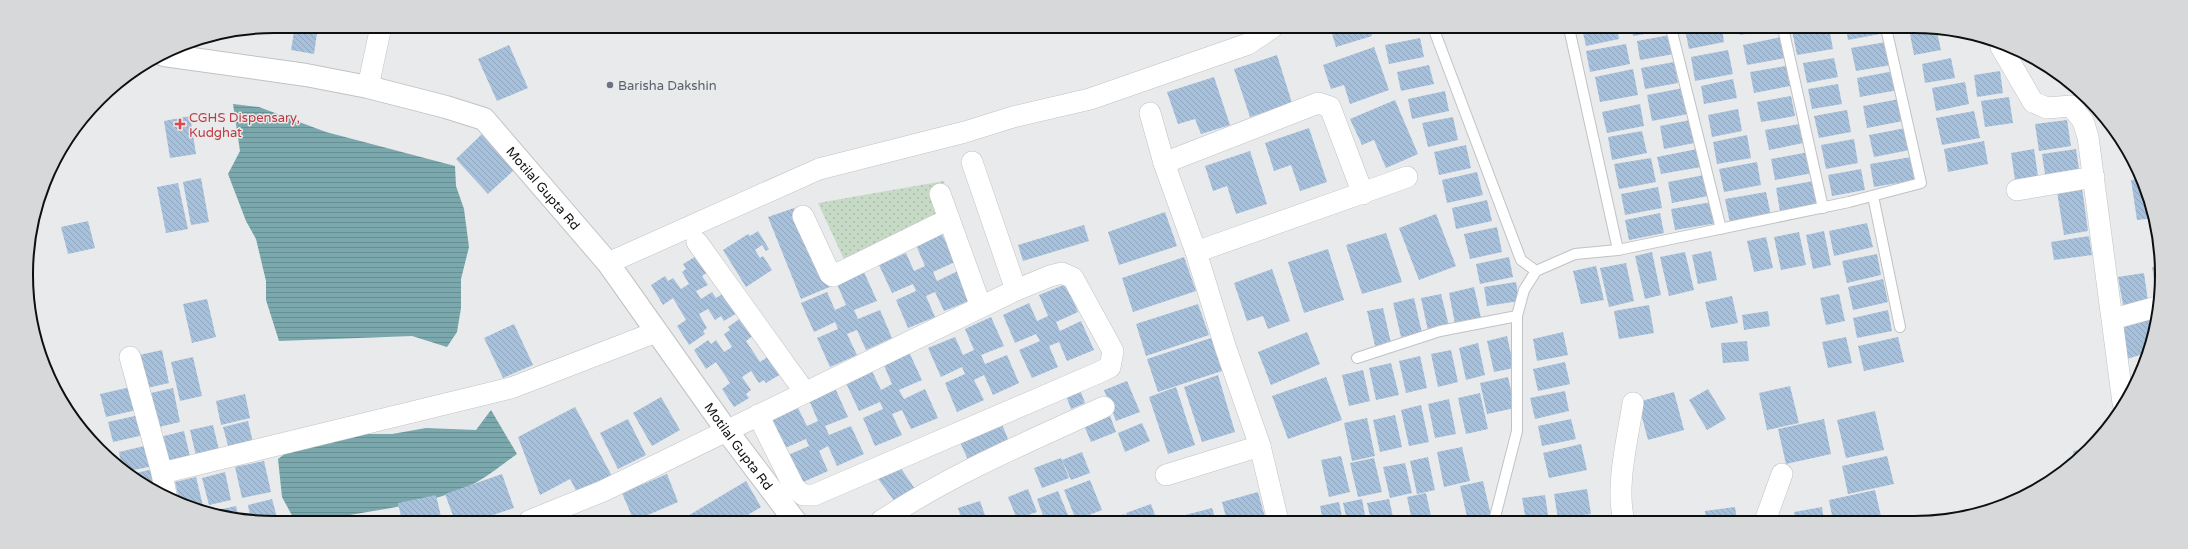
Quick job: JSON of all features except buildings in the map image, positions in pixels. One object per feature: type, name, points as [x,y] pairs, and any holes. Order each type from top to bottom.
[{"type":"street","points":[[368,87],[380,33]]},
{"type":"street","points":[[608,263],[819,169],[965,132],[1013,117],[1090,99],[1248,44],[1264,33]]},
{"type":"street","points":[[2003,50],[2033,102],[2047,108],[2078,103],[2088,137],[2122,396]]},
{"type":"street","name":"Motilal Gupta Rd","points":[[173,55],[306,75],[368,87],[446,107],[484,120],[608,263],[727,431],[791,516]]},
{"type":"street","points":[[1164,164],[1318,103],[1330,107],[1363,194]]},
{"type":"street","points":[[1150,113],[1164,164],[1196,252],[1225,346],[1260,446],[1277,516]]},
{"type":"street","points":[[972,162],[1016,290]]},
{"type":"street","points":[[1196,252],[1363,194],[1407,177]]},
{"type":"street","points":[[2017,190],[2094,177]]},
{"type":"street","points":[[940,194],[981,307]]},
{"type":"street","points":[[803,216],[833,276],[949,219]]},
{"type":"street","points":[[697,242],[804,391]]},
{"type":"street","points":[[541,516],[603,490],[727,431],[804,391],[1016,290],[1050,276],[1062,273],[1073,278],[1113,351],[1110,367],[814,495],[803,495],[794,487],[758,415]]},
{"type":"street","points":[[2113,319],[2153,308]]},
{"type":"street","points":[[162,473],[511,388],[656,332]]},
{"type":"street","points":[[130,357],[162,473],[165,490]]},
{"type":"street","points":[[1624,516],[1622,489],[1623,466],[1633,403]]},
{"type":"street","points":[[888,516],[914,499],[982,464],[1104,406]]},
{"type":"street","points":[[1166,475],[1260,446]]},
{"type":"street","points":[[1767,516],[1782,474]]},
{"type":"lane","points":[[1435,33],[1521,260],[1536,271]]},
{"type":"lane","points":[[1570,33],[1618,250]]},
{"type":"lane","points":[[1672,33],[1721,229]]},
{"type":"lane","points":[[1784,33],[1823,208]]},
{"type":"lane","points":[[1495,516],[1517,431],[1517,316],[1524,290],[1536,271],[1575,254],[1618,250],[1823,208],[1873,196],[1921,182],[1887,33]]},
{"type":"lane","points":[[1873,196],[1900,328]]},
{"type":"lane","points":[[1357,358],[1440,331],[1517,316]]},
{"type":"green space","points":[[944,181],[953,226],[848,268],[818,203]]},
{"type":"water","points":[[233,104],[259,107],[326,132],[455,166],[456,186],[464,209],[469,247],[461,279],[461,308],[457,332],[447,347],[412,336],[279,341],[266,300],[266,281],[256,239],[246,221],[228,174],[240,151]]},
{"type":"water","points":[[491,410],[517,454],[477,482],[445,495],[412,504],[344,516],[292,516],[282,497],[278,459],[299,443],[360,434],[392,434],[426,428],[476,430]]},
{"type":"place","name":"Barisha Dakshin","points":[[610,85]]},
{"type":"place","name":"CGHS Dispensary, Kudghat","points":[[180,124]]}]
